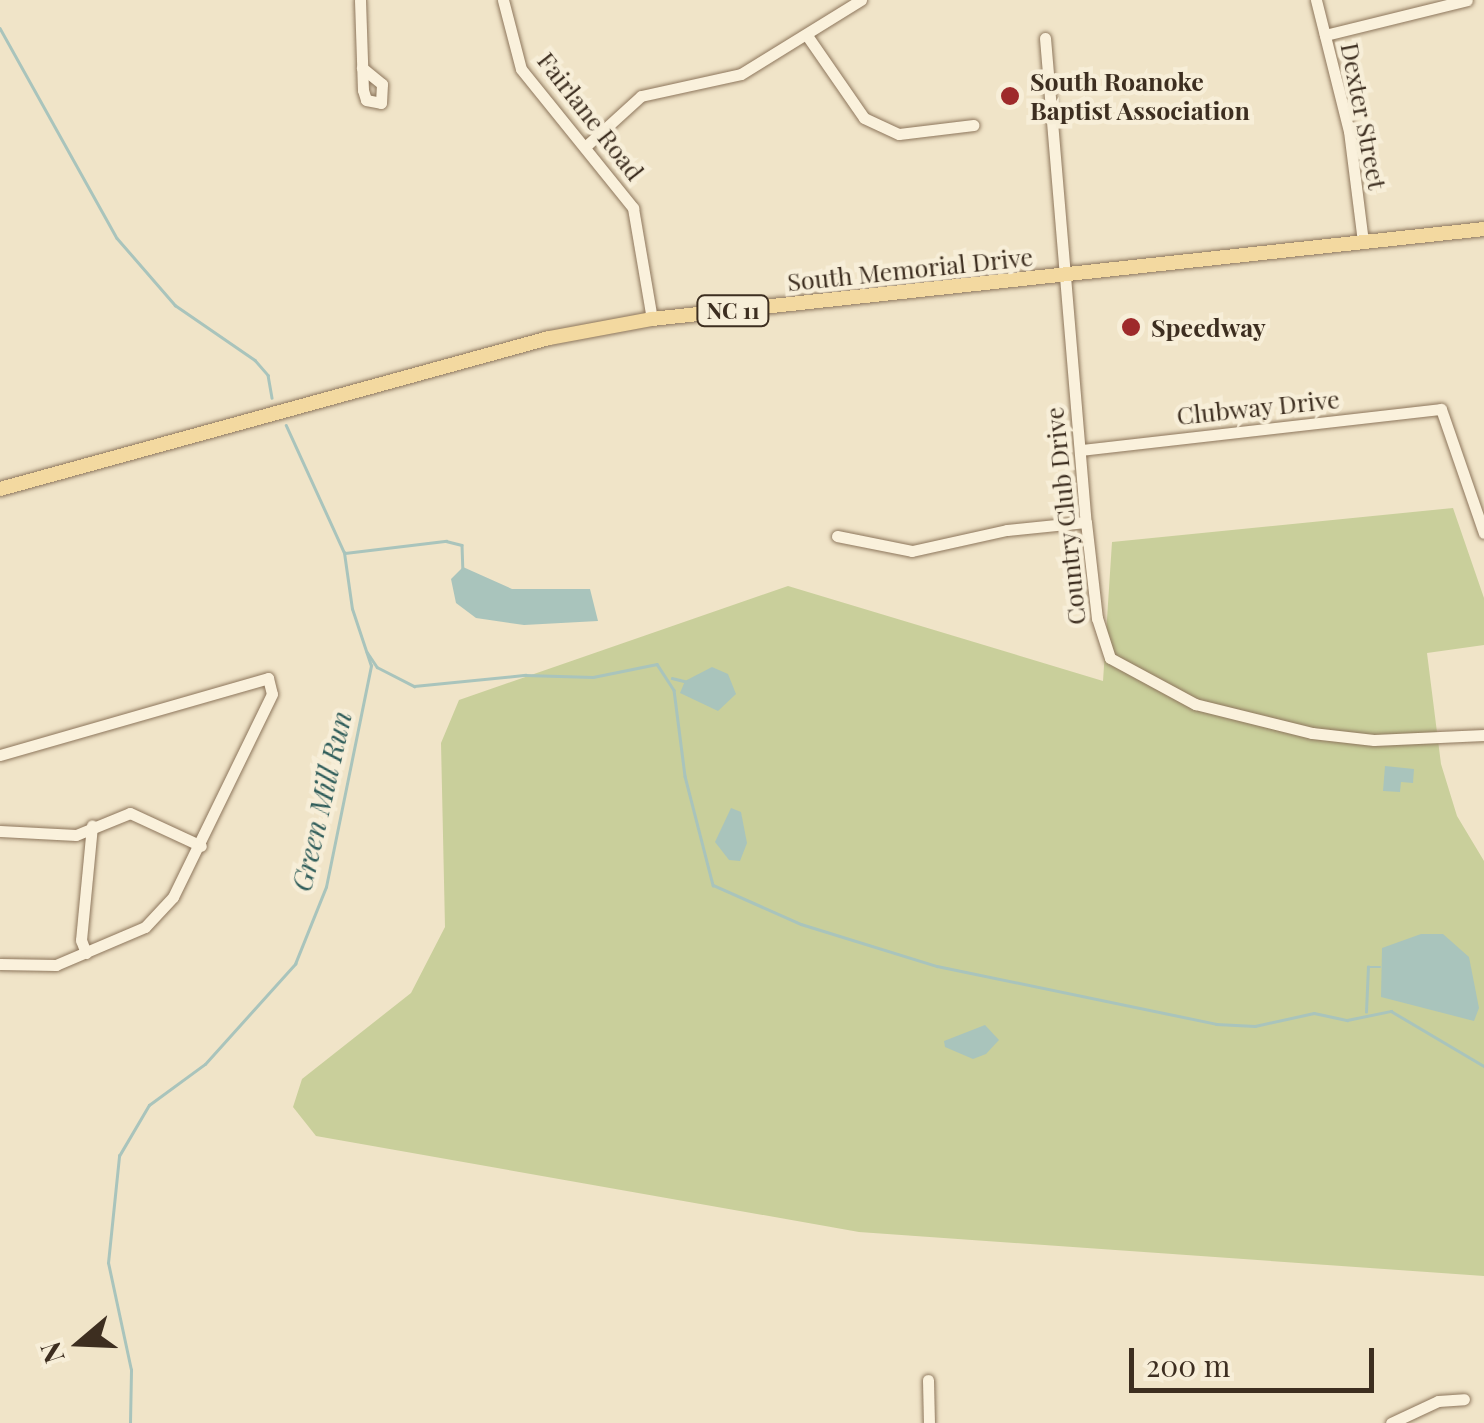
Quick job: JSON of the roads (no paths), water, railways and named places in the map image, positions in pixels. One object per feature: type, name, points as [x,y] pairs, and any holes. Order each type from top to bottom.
[{"type":"main road","name":"South Memorial Drive","points":[[0,489],[549,338],[652,320],[1484,229]]},
{"type":"street","points":[[360,0],[362,68]]},
{"type":"street","name":"Fairlane Road","points":[[504,0],[521,68],[634,208],[652,320]]},
{"type":"street","points":[[586,146],[642,96],[742,74],[808,37],[861,0]]},
{"type":"street","name":"Dexter Street","points":[[1316,0],[1350,131],[1363,242]]},
{"type":"street","points":[[1325,35],[1467,0]]},
{"type":"street","points":[[808,37],[864,118],[899,134],[973,126]]},
{"type":"street","name":"Country Club Drive","points":[[1045,38],[1062,276],[1086,522],[1100,633],[1110,658],[1126,672],[1195,704],[1338,738],[1484,735]]},
{"type":"street","name":"Clubway Drive","points":[[1081,450],[1442,409],[1484,533]]},
{"type":"street","points":[[838,536],[912,551],[1007,530],[1086,522]]},
{"type":"street","points":[[0,755],[268,678],[272,694],[173,897],[144,926],[56,965],[0,964]]},
{"type":"street","points":[[0,831],[76,835],[130,812],[201,846]]},
{"type":"street","points":[[86,953],[83,906],[92,826]]},
{"type":"street","points":[[928,1380],[929,1423]]},
{"type":"street","points":[[1391,1423],[1438,1401],[1464,1399]]},
{"type":"water","points":[[463,567],[512,589],[590,589],[598,621],[524,625],[476,618],[456,603],[451,579]]},
{"type":"water","points":[[712,667],[728,674],[736,694],[718,711],[680,693],[685,681]]},
{"type":"water","points":[[1385,766],[1414,769],[1413,783],[1401,782],[1400,792],[1383,791]]},
{"type":"water","points":[[731,808],[741,812],[747,843],[740,861],[729,860],[715,842]]},
{"type":"water","points":[[1421,934],[1443,934],[1469,957],[1479,1008],[1474,1021],[1381,997],[1382,948]]},
{"type":"water","points":[[985,1025],[999,1040],[986,1054],[973,1059],[945,1047],[944,1041]]},
{"type":"waterway","name":"Green Mill Run","points":[[0,28],[117,238],[175,305],[255,360],[268,375],[272,398]]},
{"type":"waterway","name":"Green Mill Run","points":[[130,1423],[131,1370],[108,1263],[119,1156],[149,1105],[205,1064],[295,964],[326,887],[371,666],[352,609],[344,553],[286,426]]},
{"type":"waterway","points":[[345,553],[446,541],[462,545],[463,569]]},
{"type":"waterway","points":[[367,652],[377,667],[414,686],[525,675],[593,677],[657,664],[674,690],[685,776],[713,885],[801,924],[937,966],[1216,1024],[1255,1026],[1314,1013],[1347,1020],[1391,1011],[1484,1066]]},
{"type":"waterway","points":[[672,678],[688,682]]},
{"type":"waterway","points":[[1366,1012],[1368,967],[1380,967]]},
{"type":"place","name":"South Roanoke Baptist Association","points":[[1010,96]]},
{"type":"place","name":"Speedway","points":[[1131,327]]}]
